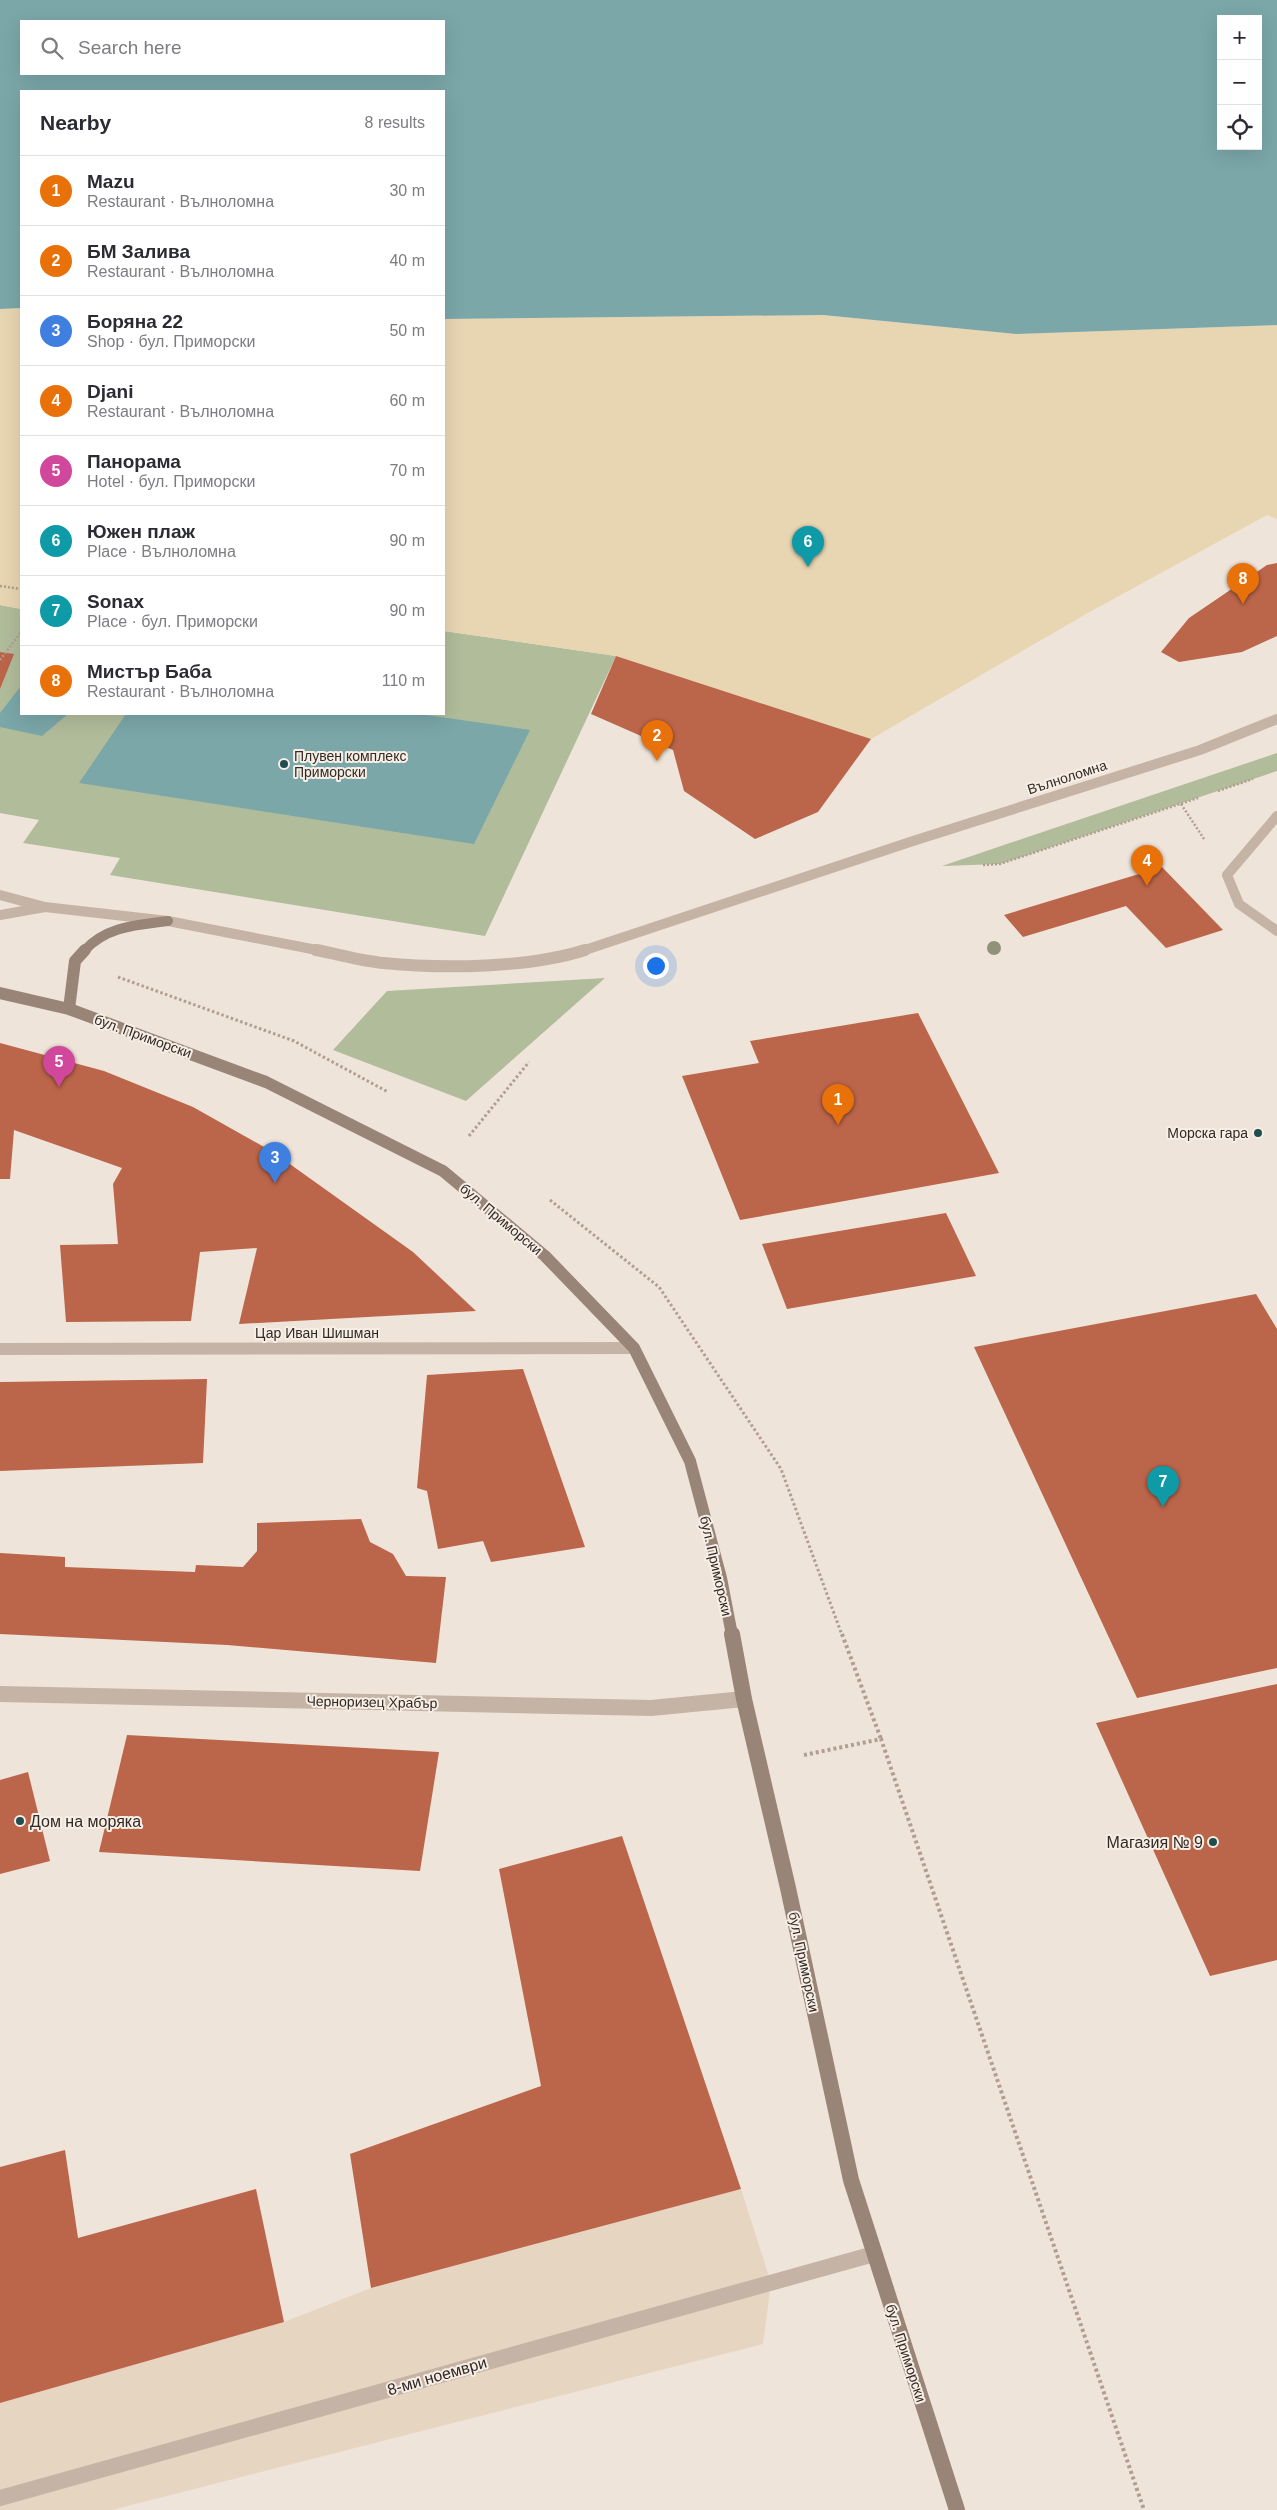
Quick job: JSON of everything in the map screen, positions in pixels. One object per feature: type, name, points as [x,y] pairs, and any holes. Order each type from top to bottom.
[{"type":"main road","points":[[69,1009],[75,962],[90,944],[117,928],[168,921]]},
{"type":"main road","name":"бул. Приморски","points":[[0,993],[69,1009],[266,1082],[443,1170],[545,1256],[634,1348],[690,1461],[721,1578],[744,1698],[851,2180],[957,2510]]},
{"type":"street","name":"Вълноломна","points":[[45,907],[168,921],[384,963],[490,966],[570,955],[864,857],[1200,750],[1277,719]]},
{"type":"street","points":[[1277,816],[1227,875],[1239,904],[1277,931]]},
{"type":"street","points":[[0,895],[45,907]]},
{"type":"street","points":[[0,915],[45,907]]},
{"type":"street","name":"Цар Иван Шишман","points":[[0,1349],[634,1348]]},
{"type":"street","name":"Черноризец Храбър","points":[[0,1694],[651,1708],[744,1698]]},
{"type":"street","name":"8-ми ноември","points":[[0,2498],[874,2254]]},
{"type":"path","points":[[0,586],[20,589]]},
{"type":"path","points":[[0,660],[20,633]]},
{"type":"path","points":[[1215,792],[1258,777]]},
{"type":"path","points":[[981,865],[1000,864],[1206,795]]},
{"type":"path","points":[[469,1136],[529,1062]]},
{"type":"path","points":[[759,1764],[881,1739],[1144,2510]]},
{"type":"green space","name":"Плувен комплекс Приморски","points":[[0,605],[20,609],[20,715],[445,715],[445,631],[616,656],[485,936],[110,875],[120,858],[23,843],[39,820],[0,813]]},
{"type":"green space","points":[[1277,753],[1277,771],[1000,864],[942,866]]},
{"type":"green space","points":[[605,978],[466,1101],[333,1050],[387,991]]},
{"type":"sand","points":[[20,308],[20,609],[0,605],[0,309]]},
{"type":"sand","points":[[823,315],[1016,334],[1277,325],[1277,519],[1267,515],[1086,614],[871,739],[616,656],[445,631],[445,319]]},
{"type":"shaded area","points":[[741,2189],[771,2283],[763,2344],[112,2510],[0,2510],[0,2403],[284,2322],[371,2288]]},
{"type":"water","points":[[0,0],[1277,0],[1277,325],[1016,334],[823,315],[445,319],[445,90],[20,90],[20,308],[0,309]]},
{"type":"water","points":[[20,687],[20,715],[67,715],[42,736],[0,727],[0,713]]},
{"type":"water","points":[[125,715],[427,715],[530,730],[474,844],[79,783]]},
{"type":"building","points":[[1277,563],[1277,636],[1242,652],[1179,662],[1161,652],[1189,618],[1267,565]]},
{"type":"building","points":[[0,652],[14,654],[0,689]]},
{"type":"building","points":[[616,656],[871,739],[818,812],[755,839],[684,791],[673,750],[591,714]]},
{"type":"building","points":[[1162,867],[1223,930],[1166,948],[1126,906],[1023,937],[1004,915]]},
{"type":"building","points":[[918,1013],[999,1173],[740,1220],[682,1076],[759,1063],[750,1041]]},
{"type":"building","points":[[0,1043],[104,1071],[193,1107],[273,1152],[413,1252],[476,1311],[239,1324],[257,1248],[200,1252],[191,1321],[66,1322],[60,1245],[118,1244],[113,1184],[122,1168],[14,1130],[10,1179],[0,1179]]},
{"type":"building","points":[[946,1213],[976,1276],[787,1309],[762,1244]]},
{"type":"building","points":[[1256,1294],[1277,1329],[1277,1668],[1137,1698],[974,1347]]},
{"type":"building","points":[[523,1369],[585,1547],[491,1562],[483,1541],[438,1549],[427,1491],[417,1488],[427,1375]]},
{"type":"building","points":[[207,1379],[203,1463],[0,1471],[0,1382]]},
{"type":"building","points":[[361,1519],[370,1542],[393,1554],[406,1576],[446,1577],[436,1663],[227,1645],[0,1634],[0,1553],[65,1557],[65,1567],[195,1572],[196,1565],[243,1567],[257,1551],[257,1523]]},
{"type":"building","name":"Магазия № 9","points":[[1277,1684],[1277,1960],[1210,1976],[1096,1723]]},
{"type":"building","points":[[127,1735],[439,1752],[420,1871],[99,1852]]},
{"type":"building","name":"Дом на моряка","points":[[28,1772],[50,1861],[0,1874],[0,1780]]},
{"type":"building","points":[[622,1836],[741,2189],[371,2288],[350,2154],[541,2086],[499,1869]]},
{"type":"building","points":[[65,2150],[78,2238],[256,2189],[284,2322],[0,2403],[0,2167]]},
{"type":"place","name":"Южен плаж","points":[[808,567]]},
{"type":"place","name":"Мистър Баба","points":[[1243,604]]},
{"type":"place","name":"БМ Залива","points":[[657,761]]},
{"type":"place","name":"Плувен комплекс Приморски","points":[[284,764]]},
{"type":"place","name":"Djani","points":[[1147,886]]},
{"type":"place","name":"Панорама","points":[[59,1087]]},
{"type":"place","name":"Mazu","points":[[838,1125]]},
{"type":"place","name":"Морска гара","points":[[1258,1133]]},
{"type":"place","name":"Боряна 22","points":[[275,1183]]},
{"type":"place","name":"Sonax","points":[[1163,1507]]},
{"type":"place","name":"Дом на моряка","points":[[20,1821]]},
{"type":"place","name":"Магазия № 9","points":[[1213,1842]]}]
